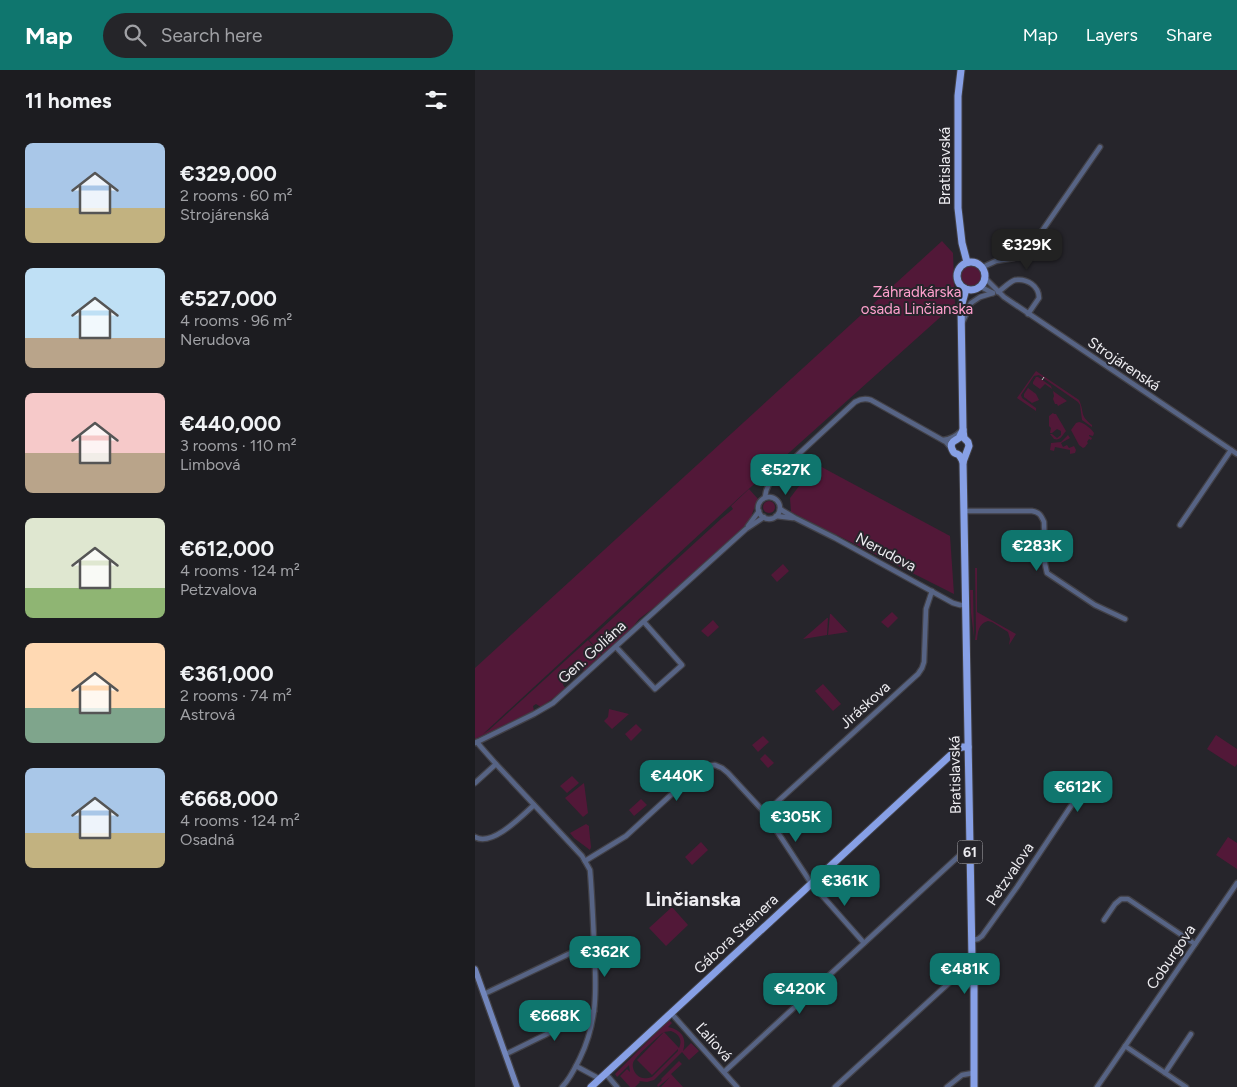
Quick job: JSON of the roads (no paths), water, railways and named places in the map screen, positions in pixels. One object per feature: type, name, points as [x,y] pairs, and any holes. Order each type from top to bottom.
[{"type":"main road","name":"Bratislavská","points":[[961,70],[958,104],[959,208],[962,244],[967,262]]},
{"type":"main road","points":[[967,262],[976,262],[983,267],[985,279],[981,287],[973,290],[966,289],[958,282],[957,276],[960,266],[967,262]]},
{"type":"main road","points":[[952,441],[963,429],[961,306],[966,289]]},
{"type":"main road","name":"Bratislavská","points":[[952,441],[968,442],[968,451],[962,454],[955,453],[952,441]]},
{"type":"main road","name":"Bratislavská","points":[[962,454],[965,511],[972,958],[974,966],[974,1087]]},
{"type":"main road","name":"Gábora Steinera","points":[[591,1087],[955,751],[962,747],[968,747]]},
{"type":"street","points":[[983,267],[995,261],[1014,258],[1033,244],[1100,147]]},
{"type":"street","points":[[985,279],[998,295]]},
{"type":"street","points":[[962,322],[971,303],[980,297],[998,295],[1015,280],[1031,283],[1038,291],[1039,298],[1028,314]]},
{"type":"street","points":[[981,287],[998,295]]},
{"type":"street","name":"Strojárenská","points":[[998,295],[1237,454]]},
{"type":"street","points":[[765,497],[769,483],[777,474],[855,402],[860,400],[871,400],[952,441],[951,438],[958,435],[963,429]]},
{"type":"street","points":[[1180,525],[1231,450]]},
{"type":"street","points":[[769,483],[771,497]]},
{"type":"street","points":[[765,497],[771,497],[779,502],[780,509],[776,516],[764,517],[758,508],[760,501],[765,497]]},
{"type":"street","name":"Nerudova","points":[[780,509],[957,605],[966,605]]},
{"type":"street","points":[[746,529],[759,511]]},
{"type":"street","points":[[965,511],[1038,512],[1042,516],[1043,522],[1047,573],[1095,605],[1125,619]]},
{"type":"street","name":"Nerudova","points":[[776,516],[795,518]]},
{"type":"street","points":[[746,529],[764,517]]},
{"type":"street","name":"Gen. Goliána","points":[[585,860],[476,742],[535,714],[553,703],[746,529]]},
{"type":"street","name":"Jiráskova","points":[[765,813],[919,674],[924,662],[926,609],[932,591]]},
{"type":"street","points":[[616,647],[655,689],[682,665],[644,622]]},
{"type":"street","points":[[475,783],[496,764]]},
{"type":"street","points":[[562,1087],[576,1066],[589,1038],[595,1011],[596,984],[590,870],[585,860],[625,836],[697,770],[705,766],[715,765],[724,769],[765,813],[811,883],[864,943]]},
{"type":"street","name":"Petzvalova","points":[[972,940],[982,936],[1081,791]]},
{"type":"street","points":[[475,837],[483,840],[495,836],[504,831],[534,805]]},
{"type":"street","points":[[724,1072],[961,854],[970,851]]},
{"type":"street","name":"Coburgova","points":[[1097,1087],[1237,883]]},
{"type":"street","points":[[1104,920],[1115,904],[1121,899],[1128,899],[1195,944]]},
{"type":"street","points":[[485,994],[594,942]]},
{"type":"street","points":[[835,1087],[967,966],[972,958]]},
{"type":"street","points":[[950,982],[968,977],[974,973],[968,968],[962,969]]},
{"type":"street","points":[[475,969],[517,1087]]},
{"type":"street","points":[[956,980],[966,985],[974,983]]},
{"type":"street","points":[[506,1054],[595,1011]]},
{"type":"street","name":"Ľaliová","points":[[671,1013],[737,1087]]},
{"type":"street","points":[[1165,1072],[1191,1034]]},
{"type":"street","points":[[1125,1046],[1186,1087]]},
{"type":"street","points":[[576,1066],[603,1077],[617,1087]]},
{"type":"street","points":[[947,1087],[962,1075],[973,1073]]},
{"type":"district","name":"Linčianska","points":[[693,899]]},
{"type":"park label","name":"Záhradkárska osada Linčianska","points":[[917,300]]}]
